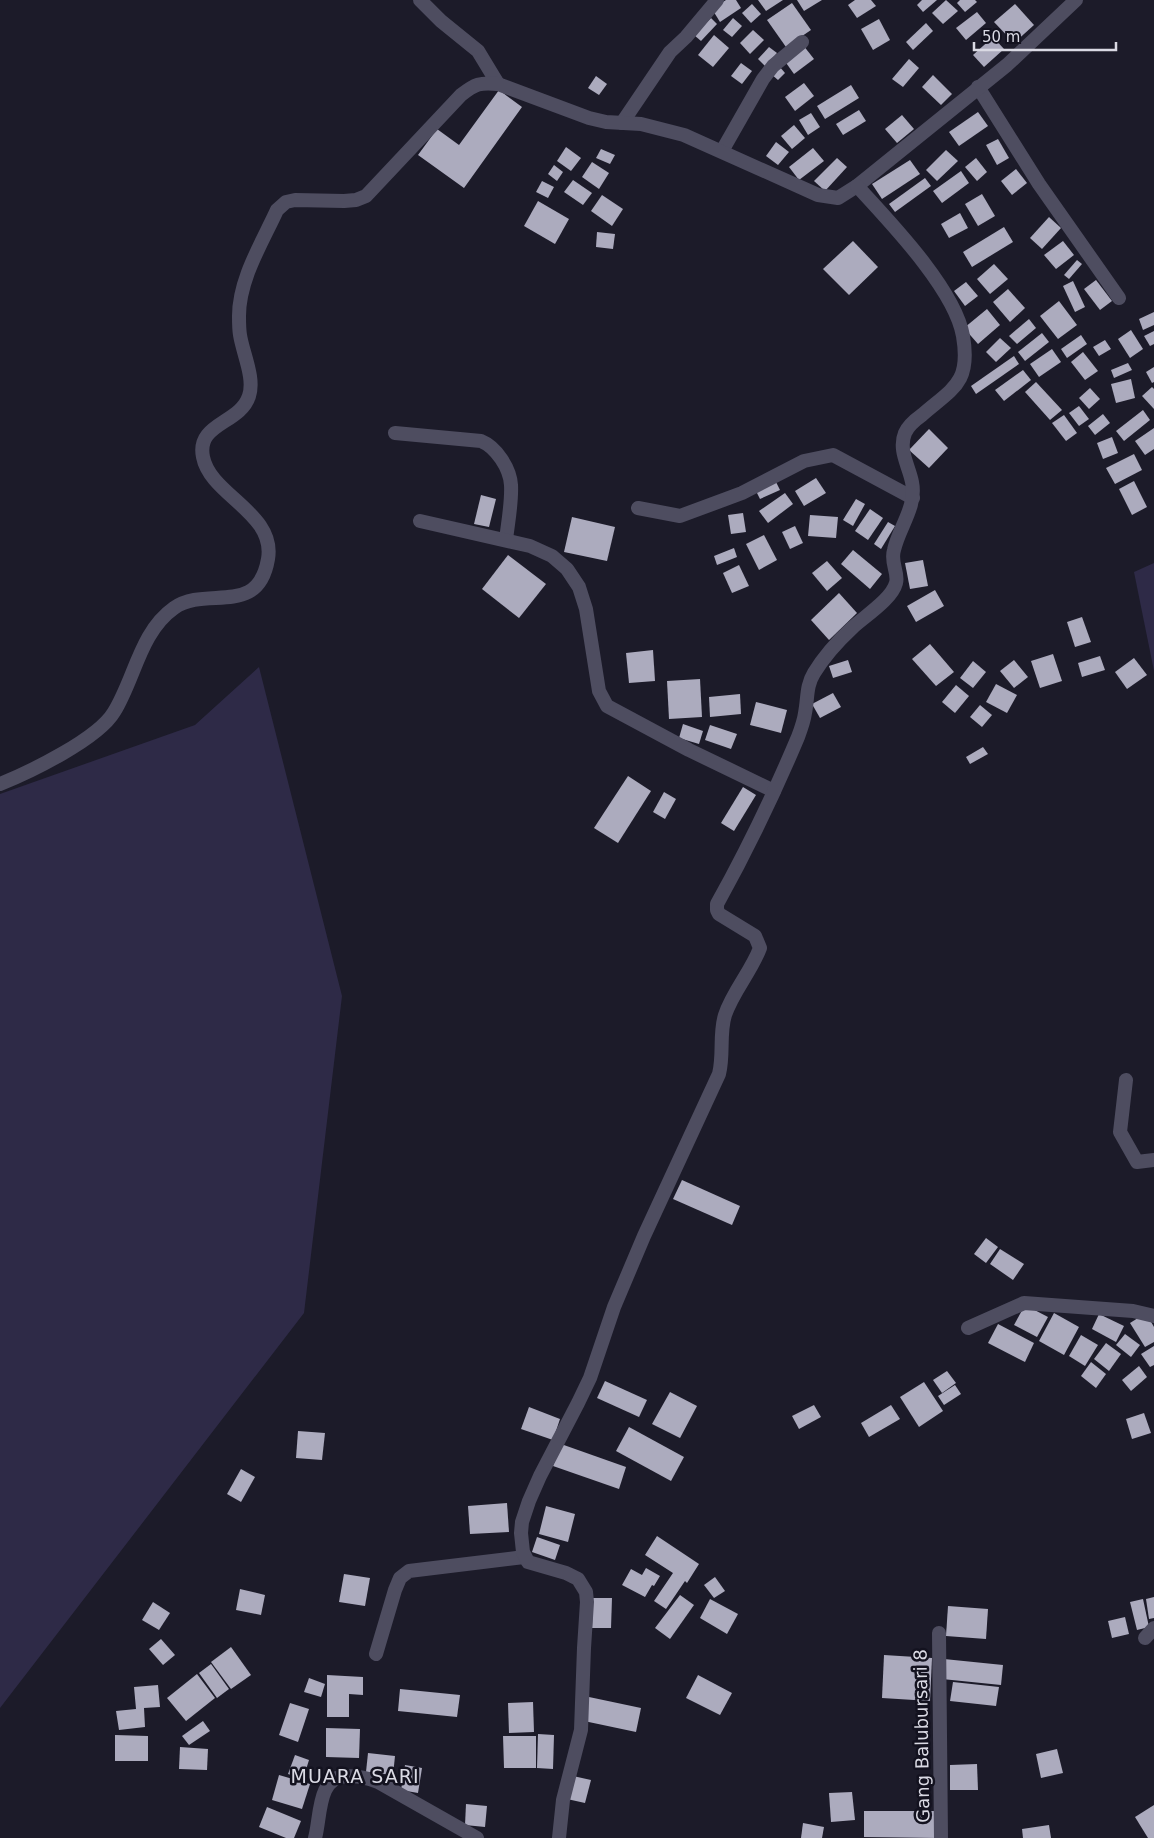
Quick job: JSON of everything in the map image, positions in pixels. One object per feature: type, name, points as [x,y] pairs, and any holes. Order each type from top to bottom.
[{"type":"street","points":[[420,0],[435,16],[478,51],[498,84]]},
{"type":"street","points":[[622,123],[670,52],[686,37],[717,0]]},
{"type":"street","points":[[0,784],[60,754],[94,734],[106,723],[122,697],[152,631],[174,608],[186,602],[236,597],[246,594],[254,587],[265,571],[269,553],[262,529],[253,516],[216,481],[207,469],[202,449],[204,440],[209,432],[240,411],[246,403],[251,384],[240,334],[241,294],[277,210],[286,202],[295,200],[344,201],[356,200],[366,196],[461,95],[472,86],[484,82],[498,84],[588,118],[606,122],[662,128],[684,135],[818,196],[838,198],[857,186],[1022,52],[1076,0]]},
{"type":"street","points":[[722,151],[763,79],[773,66],[802,42]]},
{"type":"street","points":[[978,87],[1039,184],[1119,298]]},
{"type":"street","points":[[559,1838],[563,1800],[581,1730],[584,1642],[588,1602],[583,1585],[578,1579],[566,1573],[528,1562],[524,1557],[521,1542],[522,1527],[529,1501],[590,1378],[614,1307],[644,1236],[719,1074],[725,1015],[760,948],[756,936],[719,914],[716,907],[774,792],[801,729],[806,712],[807,689],[813,674],[826,654],[883,601],[896,585],[897,580],[893,568],[894,548],[906,523],[913,498],[912,481],[903,451],[904,434],[916,419],[952,391],[958,383],[965,361],[963,335],[952,306],[908,243],[857,186]]},
{"type":"street","points":[[395,433],[481,441],[493,448],[506,467],[511,484],[506,540]]},
{"type":"street","points":[[638,508],[680,516],[742,492],[804,461],[833,455],[913,498]]},
{"type":"street","points":[[420,521],[530,546],[552,556],[567,569],[578,587],[586,609],[599,691],[607,706],[689,750],[774,792]]},
{"type":"street","points":[[1126,1080],[1120,1132],[1137,1162],[1154,1160]]},
{"type":"street","points":[[968,1328],[1024,1303],[1133,1311],[1154,1316]]},
{"type":"street","points":[[376,1654],[395,1590],[400,1578],[409,1571],[524,1557]]},
{"type":"street","name":"Gang Balubursari 8","points":[[939,1633],[942,1838]]},
{"type":"street","points":[[315,1838],[321,1804],[327,1785],[334,1779],[345,1776],[365,1778],[378,1782],[477,1838]]},
{"type":"shaded area","points":[[1154,563],[1154,671],[1134,572]]},
{"type":"shaded area","points":[[259,667],[342,996],[304,1313],[0,1708],[0,794],[195,725]]},
{"type":"building","points":[[726,0],[736,0],[741,8],[720,22],[712,9]]},
{"type":"building","points":[[758,0],[783,0],[766,11]]},
{"type":"building","points":[[797,0],[822,0],[804,11]]},
{"type":"building","points":[[855,0],[871,0],[876,6],[857,18],[848,5]]},
{"type":"building","points":[[922,0],[937,0],[923,12],[917,5]]},
{"type":"building","points":[[946,0],[958,11],[943,24],[932,13]]},
{"type":"building","points":[[960,0],[975,0],[977,2],[965,12],[957,3]]},
{"type":"building","points":[[792,3],[811,30],[786,47],[767,20]]},
{"type":"building","points":[[752,4],[761,14],[751,23],[742,13]]},
{"type":"building","points":[[1015,4],[1034,25],[1014,43],[994,22]]},
{"type":"building","points":[[977,12],[986,23],[966,40],[956,28]]},
{"type":"building","points":[[711,18],[717,24],[701,41],[694,35]]},
{"type":"building","points":[[733,18],[742,26],[732,37],[723,30]]},
{"type":"building","points":[[879,19],[890,40],[873,50],[861,29]]},
{"type":"building","points":[[926,23],[933,31],[913,50],[906,42]]},
{"type":"building","points":[[753,30],[764,40],[750,54],[740,43]]},
{"type":"building","points":[[714,35],[729,48],[713,67],[698,55]]},
{"type":"building","points":[[993,37],[1004,49],[984,67],[973,55]]},
{"type":"building","points":[[803,45],[814,59],[794,74],[784,60]]},
{"type":"building","points":[[769,47],[777,53],[765,66],[758,59]]},
{"type":"building","points":[[909,59],[919,68],[903,87],[892,79]]},
{"type":"building","points":[[741,63],[752,71],[742,84],[731,76]]},
{"type":"building","points":[[779,66],[785,73],[778,80],[771,74]]},
{"type":"building","points":[[933,75],[952,94],[941,105],[922,87]]},
{"type":"building","points":[[596,76],[607,84],[599,95],[588,88]]},
{"type":"building","points":[[804,83],[814,96],[795,111],[785,97]]},
{"type":"building","points":[[851,85],[859,98],[825,119],[817,106]]},
{"type":"building","points":[[499,90],[522,107],[464,188],[418,155],[437,129],[459,145]]},
{"type":"building","points":[[859,110],[866,121],[843,135],[836,124]]},
{"type":"building","points":[[978,112],[988,126],[959,146],[949,132]]},
{"type":"building","points":[[811,113],[820,127],[808,135],[799,120]]},
{"type":"building","points":[[902,115],[914,129],[897,143],[885,129]]},
{"type":"building","points":[[794,125],[805,138],[792,149],[781,136]]},
{"type":"building","points":[[998,139],[1009,158],[997,165],[986,145]]},
{"type":"building","points":[[776,142],[789,152],[778,165],[766,156]]},
{"type":"building","points":[[566,147],[581,158],[571,171],[557,161]]},
{"type":"building","points":[[813,148],[824,161],[799,180],[789,167]]},
{"type":"building","points":[[601,149],[615,155],[610,164],[596,158]]},
{"type":"building","points":[[946,150],[958,161],[937,181],[926,170]]},
{"type":"building","points":[[837,158],[847,167],[825,191],[814,181]]},
{"type":"building","points":[[976,158],[987,172],[977,181],[965,167]]},
{"type":"building","points":[[910,160],[920,174],[882,199],[872,184]]},
{"type":"building","points":[[592,162],[609,173],[599,189],[582,177]]},
{"type":"building","points":[[554,165],[563,172],[557,181],[548,174]]},
{"type":"building","points":[[1016,169],[1027,183],[1012,195],[1001,181]]},
{"type":"building","points":[[961,171],[969,183],[942,203],[933,191]]},
{"type":"building","points":[[925,178],[931,186],[895,212],[889,204]]},
{"type":"building","points":[[573,180],[592,193],[583,205],[564,192]]},
{"type":"building","points":[[542,181],[554,187],[548,198],[536,192]]},
{"type":"building","points":[[982,194],[995,216],[978,226],[965,204]]},
{"type":"building","points":[[602,195],[623,209],[612,226],[591,211]]},
{"type":"building","points":[[538,201],[569,219],[555,244],[524,226]]},
{"type":"building","points":[[960,213],[968,228],[949,238],[941,224]]},
{"type":"building","points":[[1049,217],[1061,228],[1042,249],[1030,238]]},
{"type":"building","points":[[1004,227],[1013,242],[972,267],[963,252]]},
{"type":"building","points":[[597,232],[615,234],[613,249],[596,247]]},
{"type":"building","points":[[853,241],[878,267],[849,295],[823,269]]},
{"type":"building","points":[[1063,241],[1074,255],[1056,269],[1044,255]]},
{"type":"building","points":[[1077,260],[1082,264],[1069,279],[1064,275]]},
{"type":"building","points":[[994,264],[1008,279],[990,294],[977,279]]},
{"type":"building","points":[[1096,280],[1112,301],[1100,310],[1084,289]]},
{"type":"building","points":[[1073,281],[1085,307],[1075,312],[1063,286]]},
{"type":"building","points":[[966,282],[978,296],[965,306],[954,291]]},
{"type":"building","points":[[1008,289],[1025,308],[1010,322],[993,302]]},
{"type":"building","points":[[1059,301],[1077,325],[1058,339],[1040,316]]},
{"type":"building","points":[[987,309],[1000,325],[978,344],[964,328]]},
{"type":"building","points":[[1154,312],[1154,325],[1143,330],[1139,319]]},
{"type":"building","points":[[1029,319],[1036,328],[1017,344],[1009,336]]},
{"type":"building","points":[[1131,330],[1143,349],[1130,358],[1118,339]]},
{"type":"building","points":[[1154,331],[1154,344],[1150,346],[1144,336]]},
{"type":"building","points":[[1042,333],[1049,342],[1025,361],[1018,352]]},
{"type":"building","points":[[1081,335],[1087,344],[1067,358],[1061,349]]},
{"type":"building","points":[[1000,338],[1011,348],[996,362],[986,352]]},
{"type":"building","points":[[1105,340],[1111,349],[1099,356],[1093,347]]},
{"type":"building","points":[[1052,349],[1061,362],[1039,377],[1030,364]]},
{"type":"building","points":[[1083,352],[1098,371],[1085,380],[1071,362]]},
{"type":"building","points":[[1014,356],[1019,364],[976,394],[971,386]]},
{"type":"building","points":[[1128,363],[1132,370],[1114,378],[1111,370]]},
{"type":"building","points":[[1154,367],[1154,382],[1152,383],[1146,372]]},
{"type":"building","points":[[1023,370],[1031,380],[1004,401],[995,390]]},
{"type":"building","points":[[1131,379],[1135,398],[1116,403],[1111,384]]},
{"type":"building","points":[[1036,382],[1062,410],[1050,420],[1025,392]]},
{"type":"building","points":[[1152,387],[1154,389],[1154,409],[1142,396]]},
{"type":"building","points":[[1090,388],[1100,399],[1089,409],[1079,398]]},
{"type":"building","points":[[1079,406],[1089,419],[1079,426],[1069,413]]},
{"type":"building","points":[[1143,410],[1150,420],[1124,441],[1116,431]]},
{"type":"building","points":[[1103,414],[1110,423],[1095,435],[1088,426]]},
{"type":"building","points":[[1064,415],[1077,433],[1066,441],[1052,423]]},
{"type":"building","points":[[1154,428],[1154,449],[1145,455],[1135,441]]},
{"type":"building","points":[[929,429],[948,448],[929,468],[909,450]]},
{"type":"building","points":[[1112,437],[1118,453],[1103,459],[1097,443]]},
{"type":"building","points":[[1134,454],[1142,470],[1115,484],[1106,468]]},
{"type":"building","points":[[816,478],[826,493],[804,506],[795,491]]},
{"type":"building","points":[[1134,481],[1147,507],[1132,515],[1119,489]]},
{"type":"building","points":[[776,482],[780,490],[760,499],[756,491]]},
{"type":"building","points":[[785,493],[793,504],[768,523],[759,511]]},
{"type":"building","points":[[481,495],[496,499],[489,527],[474,524]]},
{"type":"building","points":[[856,499],[865,504],[853,526],[843,520]]},
{"type":"building","points":[[870,509],[883,518],[868,540],[855,531]]},
{"type":"building","points":[[743,513],[746,532],[731,534],[728,515]]},
{"type":"building","points":[[810,515],[838,517],[836,538],[808,536]]},
{"type":"building","points":[[572,517],[615,527],[607,561],[564,552]]},
{"type":"building","points":[[888,522],[895,526],[881,549],[874,544]]},
{"type":"building","points":[[795,526],[803,543],[790,549],[782,532]]},
{"type":"building","points":[[764,535],[777,560],[759,570],[746,544]]},
{"type":"building","points":[[734,548],[737,557],[717,565],[714,556]]},
{"type":"building","points":[[853,550],[882,574],[870,589],[841,564]]},
{"type":"building","points":[[508,555],[546,584],[519,618],[482,589]]},
{"type":"building","points":[[923,560],[928,586],[910,589],[905,563]]},
{"type":"building","points":[[827,561],[842,578],[827,591],[812,573]]},
{"type":"building","points":[[739,565],[749,586],[732,593],[723,573]]},
{"type":"building","points":[[935,590],[944,606],[916,622],[907,606]]},
{"type":"building","points":[[839,593],[857,613],[829,640],[811,620]]},
{"type":"building","points":[[1082,617],[1091,642],[1075,647],[1067,622]]},
{"type":"building","points":[[930,644],[954,672],[936,686],[912,659]]},
{"type":"building","points":[[653,650],[655,681],[629,683],[626,653]]},
{"type":"building","points":[[1053,654],[1062,681],[1040,688],[1031,661]]},
{"type":"building","points":[[1100,656],[1105,670],[1082,677],[1078,663]]},
{"type":"building","points":[[1134,658],[1147,675],[1127,689],[1115,672]]},
{"type":"building","points":[[848,660],[852,672],[833,678],[829,666]]},
{"type":"building","points":[[1014,660],[1028,677],[1014,688],[1000,671]]},
{"type":"building","points":[[973,661],[986,672],[973,688],[960,678]]},
{"type":"building","points":[[700,679],[702,717],[669,719],[667,681]]},
{"type":"building","points":[[996,684],[1017,695],[1007,713],[986,702]]},
{"type":"building","points":[[956,685],[969,696],[955,713],[942,702]]},
{"type":"building","points":[[833,693],[841,707],[820,718],[812,704]]},
{"type":"building","points":[[740,694],[741,714],[710,717],[709,697]]},
{"type":"building","points":[[756,702],[787,710],[781,733],[750,725]]},
{"type":"building","points":[[980,705],[992,715],[982,727],[970,717]]},
{"type":"building","points":[[683,724],[703,731],[699,744],[679,738]]},
{"type":"building","points":[[710,725],[737,734],[731,749],[705,740]]},
{"type":"building","points":[[983,747],[988,754],[970,764],[966,757]]},
{"type":"building","points":[[628,776],[651,791],[618,843],[594,828]]},
{"type":"building","points":[[743,787],[756,795],[734,831],[721,823]]},
{"type":"building","points":[[664,792],[676,799],[665,819],[653,812]]},
{"type":"building","points":[[682,1180],[740,1206],[732,1225],[673,1199]]},
{"type":"building","points":[[986,1238],[998,1247],[986,1263],[974,1254]]},
{"type":"building","points":[[1000,1249],[1024,1264],[1013,1280],[990,1264]]},
{"type":"building","points":[[1025,1305],[1048,1317],[1037,1337],[1014,1325]]},
{"type":"building","points":[[1054,1313],[1079,1327],[1064,1355],[1039,1341]]},
{"type":"building","points":[[1146,1313],[1154,1327],[1154,1342],[1145,1347],[1130,1323]]},
{"type":"building","points":[[1099,1314],[1124,1326],[1116,1342],[1092,1329]]},
{"type":"building","points":[[998,1324],[1034,1343],[1025,1362],[988,1343]]},
{"type":"building","points":[[1125,1334],[1140,1345],[1131,1357],[1116,1345]]},
{"type":"building","points":[[1081,1335],[1098,1345],[1085,1366],[1069,1356]]},
{"type":"building","points":[[1106,1343],[1121,1354],[1109,1371],[1094,1359]]},
{"type":"building","points":[[1154,1346],[1154,1365],[1150,1367],[1141,1354]]},
{"type":"building","points":[[1091,1362],[1106,1374],[1096,1388],[1081,1376]]},
{"type":"building","points":[[1139,1366],[1147,1377],[1131,1391],[1122,1380]]},
{"type":"building","points":[[947,1371],[956,1383],[942,1393],[933,1380]]},
{"type":"building","points":[[605,1381],[647,1400],[639,1417],[597,1398]]},
{"type":"building","points":[[924,1382],[943,1411],[919,1427],[900,1397]]},
{"type":"building","points":[[955,1385],[961,1394],[944,1405],[938,1396]]},
{"type":"building","points":[[670,1392],[697,1406],[680,1438],[652,1424]]},
{"type":"building","points":[[814,1405],[821,1417],[799,1429],[792,1416]]},
{"type":"building","points":[[891,1405],[900,1419],[869,1437],[861,1423]]},
{"type":"building","points":[[529,1407],[560,1419],[553,1440],[521,1429]]},
{"type":"building","points":[[1144,1413],[1151,1433],[1132,1439],[1126,1419]]},
{"type":"building","points":[[629,1427],[684,1457],[671,1481],[616,1451]]},
{"type":"building","points":[[298,1431],[325,1433],[322,1460],[296,1458]]},
{"type":"building","points":[[561,1444],[626,1467],[619,1489],[553,1466]]},
{"type":"building","points":[[241,1469],[255,1477],[241,1502],[227,1494]]},
{"type":"building","points":[[507,1503],[509,1532],[470,1534],[468,1506]]},
{"type":"building","points":[[546,1506],[575,1514],[568,1542],[539,1534]]},
{"type":"building","points":[[657,1536],[699,1564],[687,1583],[685,1581],[666,1609],[654,1601],[673,1573],[645,1555]]},
{"type":"building","points":[[537,1537],[560,1545],[555,1560],[532,1552]]},
{"type":"building","points":[[646,1568],[660,1576],[645,1597],[622,1585],[631,1569],[642,1575]]},
{"type":"building","points":[[344,1574],[370,1578],[365,1606],[339,1602]]},
{"type":"building","points":[[715,1577],[725,1591],[714,1598],[704,1585]]},
{"type":"building","points":[[240,1589],[265,1595],[261,1615],[236,1610]]},
{"type":"building","points":[[680,1595],[694,1605],[670,1639],[655,1628]]},
{"type":"building","points":[[1154,1597],[1154,1618],[1149,1619],[1146,1599]]},
{"type":"building","points":[[593,1598],[612,1598],[611,1628],[592,1628]]},
{"type":"building","points":[[710,1599],[738,1614],[727,1634],[700,1618]]},
{"type":"building","points":[[1143,1599],[1149,1627],[1137,1630],[1130,1602]]},
{"type":"building","points":[[153,1602],[170,1613],[159,1630],[142,1620]]},
{"type":"building","points":[[948,1606],[988,1609],[986,1639],[946,1636]]},
{"type":"building","points":[[1125,1617],[1129,1634],[1112,1638],[1108,1621]]},
{"type":"building","points":[[161,1639],[175,1655],[163,1665],[149,1649]]},
{"type":"building","points":[[231,1647],[251,1675],[231,1689],[211,1662]]},
{"type":"building","points":[[884,1655],[932,1658],[930,1701],[882,1698]]},
{"type":"building","points":[[944,1659],[1003,1665],[1001,1685],[942,1679]]},
{"type":"building","points":[[211,1664],[229,1689],[217,1698],[199,1673]]},
{"type":"building","points":[[197,1674],[215,1698],[186,1721],[167,1698]]},
{"type":"building","points":[[327,1675],[363,1677],[363,1695],[349,1694],[349,1717],[327,1717]]},
{"type":"building","points":[[698,1675],[732,1693],[720,1715],[686,1698]]},
{"type":"building","points":[[309,1678],[325,1684],[321,1697],[304,1692]]},
{"type":"building","points":[[953,1682],[999,1687],[996,1706],[950,1701]]},
{"type":"building","points":[[158,1685],[160,1707],[144,1708],[145,1727],[119,1730],[116,1711],[136,1709],[134,1687]]},
{"type":"building","points":[[400,1689],[460,1695],[457,1717],[398,1711]]},
{"type":"building","points":[[589,1697],[641,1708],[636,1732],[584,1721]]},
{"type":"building","points":[[533,1702],[534,1732],[509,1733],[508,1703]]},
{"type":"building","points":[[290,1703],[309,1709],[298,1742],[279,1735]]},
{"type":"building","points":[[203,1721],[210,1731],[189,1745],[182,1736]]},
{"type":"building","points":[[326,1728],[360,1729],[359,1758],[326,1757]]},
{"type":"building","points":[[538,1734],[554,1735],[553,1769],[537,1768]]},
{"type":"building","points":[[115,1735],[148,1736],[148,1761],[115,1761]]},
{"type":"building","points":[[503,1736],[536,1736],[536,1768],[504,1768]]},
{"type":"building","points":[[180,1747],[208,1749],[207,1770],[179,1769]]},
{"type":"building","points":[[1057,1749],[1063,1773],[1041,1778],[1036,1754]]},
{"type":"building","points":[[368,1753],[395,1756],[393,1775],[366,1772]]},
{"type":"building","points":[[295,1755],[309,1760],[303,1779],[288,1774]]},
{"type":"building","points":[[977,1764],[978,1790],[950,1790],[950,1765]]},
{"type":"building","points":[[405,1765],[422,1768],[418,1793],[401,1790]]},
{"type":"building","points":[[279,1775],[310,1784],[302,1809],[272,1800]]},
{"type":"building","points":[[573,1776],[591,1780],[585,1803],[567,1799]]},
{"type":"building","points":[[852,1792],[855,1820],[831,1822],[829,1793]]},
{"type":"building","points":[[466,1804],[487,1806],[485,1827],[465,1825]]},
{"type":"building","points":[[1154,1805],[1154,1838],[1148,1838],[1135,1817]]},
{"type":"building","points":[[267,1807],[301,1821],[294,1838],[286,1838],[259,1827]]},
{"type":"building","points":[[864,1811],[937,1811],[937,1838],[864,1837]]},
{"type":"building","points":[[803,1823],[824,1827],[822,1838],[801,1838]]},
{"type":"building","points":[[1049,1825],[1051,1838],[1023,1838],[1022,1829]]},
{"type":"district","name":"MUARA SARI","points":[[355,1776]]}]
